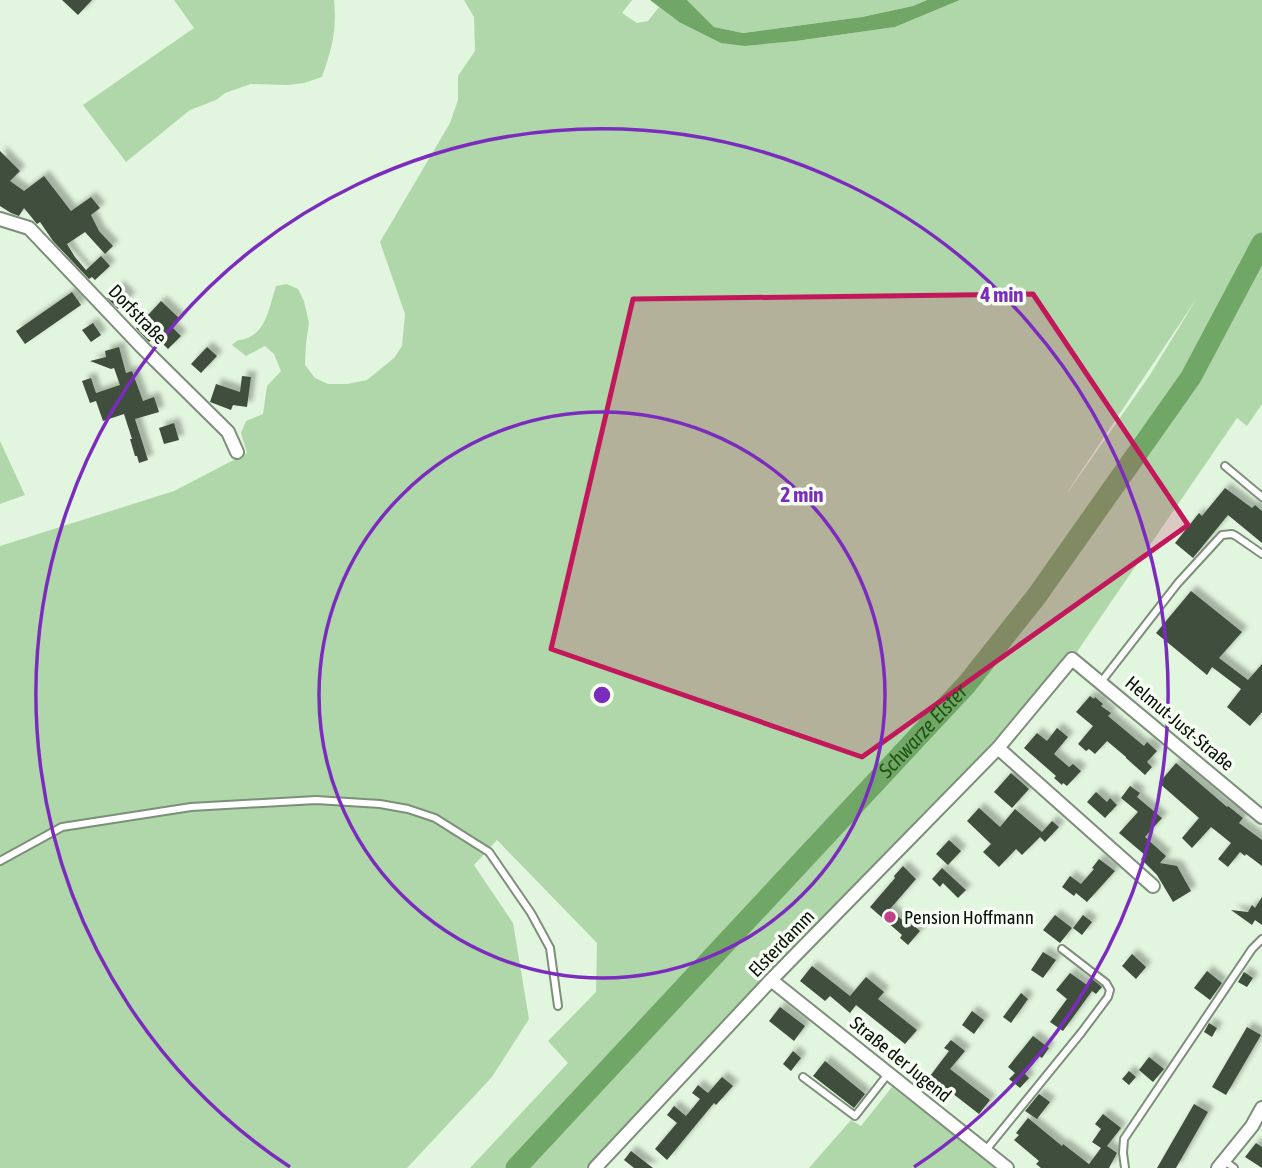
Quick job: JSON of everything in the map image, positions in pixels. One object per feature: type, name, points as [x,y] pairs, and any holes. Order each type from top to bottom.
[{"type":"street","name":"Dorfstraße","points":[[0,219],[29,228],[142,347],[228,432],[237,452]]},
{"type":"street","name":"Helmut-Just-Straße","points":[[1072,659],[1262,817]]},
{"type":"street","name":"Elsterdamm","points":[[595,1168],[771,980],[998,748],[1072,659]]},
{"type":"street","points":[[998,748],[1153,886]]},
{"type":"street","name":"Straße der Jugend","points":[[771,980],[1007,1168]]},
{"type":"street","points":[[1225,1165],[1261,1112]]},
{"type":"lane","points":[[1225,466],[1262,497]]},
{"type":"lane","points":[[1101,682],[1178,583],[1222,535],[1232,534],[1262,554]]},
{"type":"lane","points":[[0,862],[62,827],[191,807],[316,800],[380,804],[408,809],[435,818],[489,852],[531,913],[550,948],[558,1006]]},
{"type":"lane","points":[[1125,1168],[1125,1139],[1252,949],[1262,939]]},
{"type":"lane","points":[[985,1151],[1108,997],[1109,986],[1062,948]]},
{"type":"lane","points":[[803,1077],[855,1116],[888,1074]]},
{"type":"highlighted area","points":[[1033,294],[1188,525],[862,757],[551,649],[633,299]]},
{"type":"shaded area","points":[[174,0],[334,0],[334,30],[329,57],[322,77],[288,85],[251,84],[190,110],[126,162],[83,105],[194,28]]},
{"type":"shaded area","points":[[464,0],[632,0],[622,13],[637,23],[648,21],[659,7],[679,22],[745,46],[895,27],[960,0],[1262,0],[1262,404],[1247,426],[1237,418],[1072,659],[998,748],[591,1168],[470,1168],[568,1063],[548,1041],[596,992],[597,943],[497,840],[474,865],[513,923],[529,1019],[492,1077],[407,1168],[0,1168],[0,546],[174,491],[247,453],[241,433],[246,421],[263,414],[267,386],[281,371],[274,354],[265,346],[246,356],[232,345],[259,329],[267,316],[276,286],[287,284],[298,289],[304,301],[309,323],[305,365],[315,378],[328,384],[367,380],[394,358],[402,346],[405,314],[380,242],[450,123],[458,100],[458,76],[475,51],[474,17]],"holes":[[[1197,298],[1150,375],[1068,492]]]},
{"type":"shaded area","points":[[650,0],[687,0],[714,27],[743,33],[862,17],[913,6],[927,0],[960,0],[895,27],[745,46],[721,43],[679,22]]},
{"type":"shaded area","points":[[687,0],[927,0],[913,6],[862,17],[743,33],[714,27]]},
{"type":"shaded area","points":[[0,441],[25,495],[0,504]]},
{"type":"shaded area","points":[[892,1087],[997,1168],[809,1168],[851,1120],[861,1126]]},
{"type":"building","points":[[62,0],[92,0],[78,15]]},
{"type":"building","points":[[0,151],[20,171],[10,181],[24,191],[44,176],[71,211],[91,197],[100,208],[91,215],[99,231],[113,246],[105,254],[85,232],[67,244],[86,270],[101,256],[110,266],[95,280],[92,277],[89,279],[53,241],[40,222],[37,224],[24,208],[19,216],[0,206]]},
{"type":"building","points":[[119,286],[130,298],[118,309],[107,298]]},
{"type":"building","points":[[72,292],[81,305],[25,344],[16,331]]},
{"type":"building","points":[[161,301],[179,318],[171,326],[181,336],[168,349],[155,336],[149,342],[136,328]]},
{"type":"building","points":[[93,323],[101,335],[91,342],[82,330]]},
{"type":"building","points":[[119,347],[126,373],[132,371],[143,401],[154,397],[159,412],[135,419],[148,460],[139,463],[124,414],[103,421],[96,401],[90,403],[82,381],[91,378],[96,393],[120,385],[114,368],[90,361],[106,357],[105,351]]},
{"type":"building","points":[[207,347],[217,356],[201,373],[191,364]]},
{"type":"building","points":[[242,376],[251,377],[247,407],[233,405],[231,410],[210,402],[216,384],[240,392]]},
{"type":"building","points":[[174,423],[179,440],[164,444],[159,428]]},
{"type":"building","points":[[1225,488],[1252,508],[1255,505],[1262,511],[1262,543],[1228,515],[1193,558],[1175,543],[1199,513],[1202,516]]},
{"type":"building","points":[[1191,591],[1242,632],[1219,658],[1248,680],[1262,664],[1262,712],[1250,726],[1227,707],[1241,689],[1212,667],[1207,675],[1156,633]]},
{"type":"building","points":[[1090,696],[1103,704],[1101,706],[1111,713],[1108,716],[1144,746],[1147,742],[1157,751],[1147,762],[1152,767],[1145,775],[1107,741],[1095,754],[1078,744],[1093,726],[1076,712]]},
{"type":"building","points":[[1057,728],[1068,737],[1054,754],[1069,767],[1073,764],[1081,771],[1067,786],[1054,778],[1056,776],[1024,748],[1037,733],[1047,741]]},
{"type":"building","points":[[1176,763],[1243,818],[1239,823],[1262,840],[1262,866],[1240,852],[1228,867],[1218,859],[1231,843],[1211,827],[1192,848],[1182,838],[1199,818],[1159,783]]},
{"type":"building","points":[[1011,773],[1029,789],[1012,808],[994,792]]},
{"type":"building","points":[[1130,786],[1140,793],[1137,797],[1162,818],[1145,837],[1166,856],[1160,863],[1177,866],[1191,891],[1173,902],[1157,875],[1141,859],[1145,855],[1119,833],[1138,812],[1121,798]]},
{"type":"building","points":[[1096,792],[1107,802],[1110,798],[1117,805],[1105,818],[1087,802]]},
{"type":"building","points":[[979,808],[1000,827],[1015,809],[1042,832],[1052,821],[1059,827],[1045,842],[1040,837],[1022,855],[1016,849],[999,867],[983,852],[991,844],[967,821]]},
{"type":"building","points":[[949,840],[961,851],[948,865],[936,854]]},
{"type":"building","points":[[1099,859],[1115,871],[1087,902],[1062,887],[1070,876],[1081,884]]},
{"type":"building","name":"Pension Hoffmann","points":[[903,866],[916,879],[890,909],[910,927],[912,924],[920,931],[908,945],[900,938],[902,935],[870,907]]},
{"type":"building","points":[[942,868],[966,890],[958,898],[943,883],[940,887],[932,879]]},
{"type":"building","points":[[1262,897],[1262,925],[1255,920],[1252,925],[1231,910],[1248,912],[1252,905],[1255,908]]},
{"type":"building","points":[[1055,915],[1072,928],[1060,943],[1043,930]]},
{"type":"building","points":[[1083,915],[1092,922],[1082,935],[1073,928]]},
{"type":"building","points":[[1043,952],[1056,960],[1043,978],[1031,970]]},
{"type":"building","points":[[1132,954],[1146,967],[1136,979],[1122,966]]},
{"type":"building","points":[[812,966],[850,996],[866,977],[884,992],[878,999],[917,1030],[905,1044],[856,1005],[850,1013],[830,996],[825,1001],[800,981]]},
{"type":"building","points":[[1207,971],[1222,983],[1210,1000],[1194,988]]},
{"type":"building","points":[[1244,972],[1253,978],[1247,987],[1238,982]]},
{"type":"building","points":[[1070,973],[1087,985],[1092,979],[1102,987],[1096,994],[1092,991],[1063,1031],[1050,1022],[1067,999],[1056,990]]},
{"type":"building","points":[[1021,993],[1028,999],[1011,1023],[1003,1017]]},
{"type":"building","points":[[780,1007],[805,1026],[794,1041],[769,1021]]},
{"type":"building","points":[[972,1011],[984,1020],[974,1034],[962,1025]]},
{"type":"building","points":[[1209,1023],[1217,1028],[1212,1037],[1204,1032]]},
{"type":"building","points":[[1247,1027],[1261,1035],[1226,1095],[1212,1087]]},
{"type":"building","points":[[1033,1036],[1049,1048],[1025,1074],[1029,1078],[1020,1088],[1009,1079],[1015,1073],[1008,1067]]},
{"type":"building","points":[[951,1040],[965,1051],[950,1069],[990,1100],[979,1114],[930,1076],[949,1051],[944,1048]]},
{"type":"building","points":[[793,1051],[801,1058],[791,1071],[783,1064]]},
{"type":"building","points":[[1149,1057],[1164,1069],[1153,1082],[1139,1070]]},
{"type":"building","points":[[825,1061],[865,1094],[854,1108],[813,1076]]},
{"type":"building","points":[[1129,1071],[1136,1077],[1129,1085],[1122,1079]]},
{"type":"building","points":[[722,1077],[733,1086],[716,1105],[714,1103],[667,1160],[655,1149],[677,1123],[667,1115],[674,1106],[686,1116],[700,1099],[692,1093],[698,1085],[708,1093]]},
{"type":"building","points":[[1039,1094],[1050,1102],[1037,1119],[1025,1111]]},
{"type":"building","points":[[1194,1104],[1208,1112],[1176,1168],[1157,1168]]},
{"type":"building","points":[[1103,1114],[1121,1128],[1107,1146],[1117,1153],[1109,1168],[1041,1168],[1036,1164],[1039,1161],[1014,1140],[1028,1118],[1089,1164],[1101,1148],[1092,1142],[1101,1129],[1095,1124]]},
{"type":"building","points":[[1256,1143],[1262,1147],[1262,1168],[1245,1157]]},
{"type":"building","points":[[631,1151],[653,1168],[634,1168],[624,1160]]},
{"type":"waterway","name":"Schwarze Elster","points":[[516,1168],[967,684],[1036,597],[1191,377],[1262,243]]},
{"type":"place","name":"Pension Hoffmann","points":[[890,917]]}]
